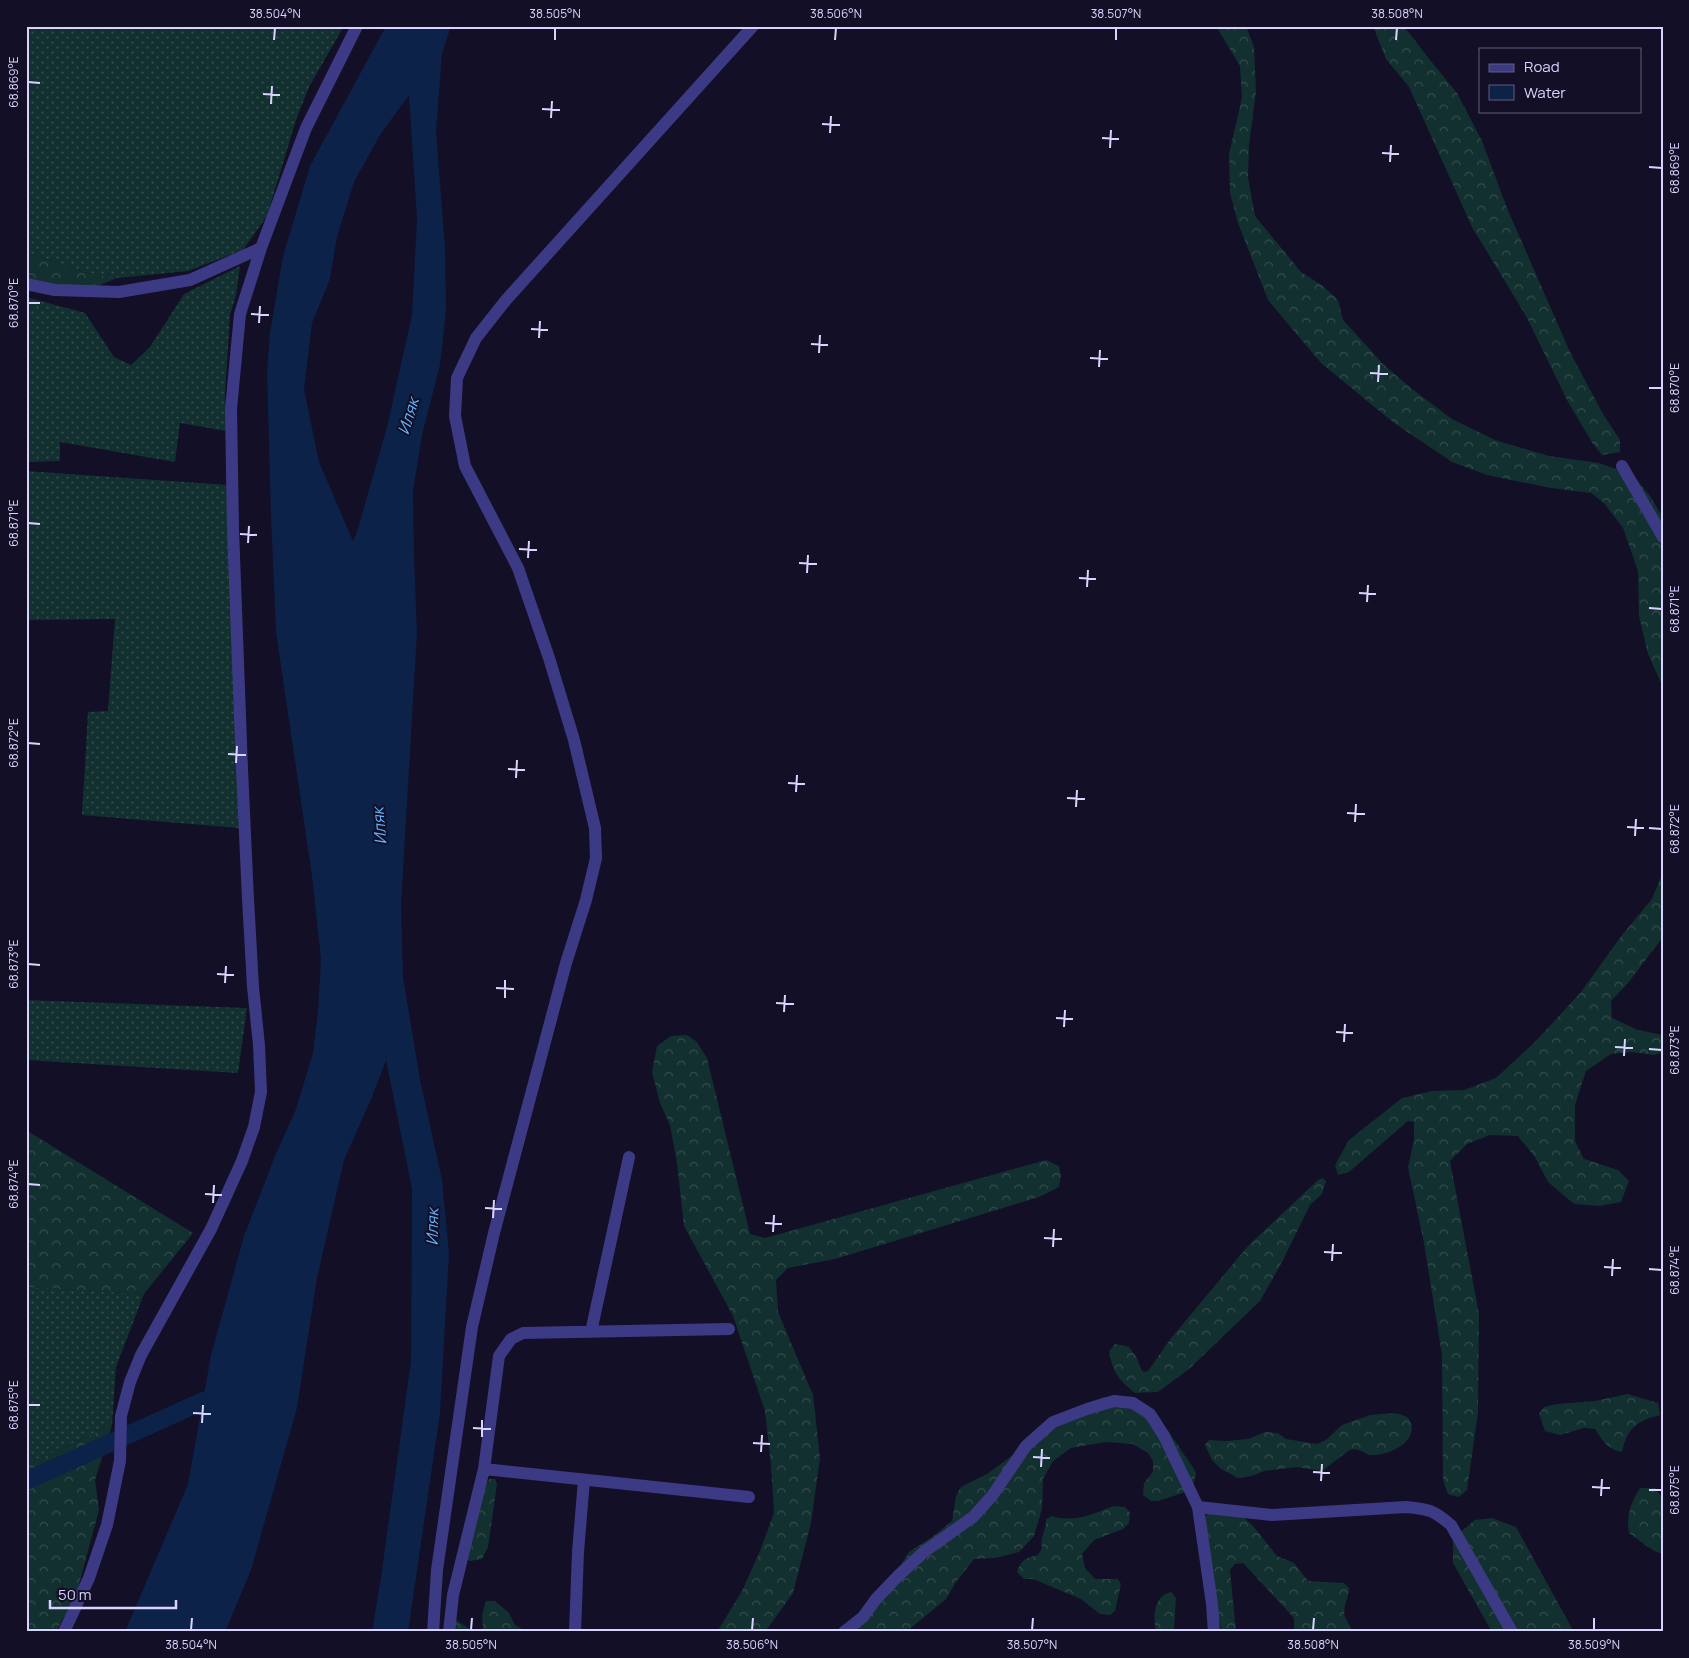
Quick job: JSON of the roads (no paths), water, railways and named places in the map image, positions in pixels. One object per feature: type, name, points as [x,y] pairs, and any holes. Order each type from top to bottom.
[{"type":"street","points":[[64,1632],[89,1578],[107,1525],[120,1461],[121,1416],[130,1382],[141,1354],[211,1230],[242,1161],[254,1128],[261,1092],[248,899],[242,769],[233,529],[231,408],[240,314],[261,248],[306,128],[357,26]]},
{"type":"street","points":[[433,1632],[437,1570],[472,1327],[497,1223],[596,858],[594,828],[574,740],[549,658],[518,568],[465,466],[455,416],[457,378],[476,338],[506,300],[753,26]]},
{"type":"street","points":[[26,284],[55,290],[119,292],[190,280],[261,248]]},
{"type":"street","points":[[1622,466],[1663,537]]},
{"type":"street","points":[[591,1332],[630,1157]]},
{"type":"street","points":[[449,1632],[452,1595],[484,1469],[499,1356],[510,1339],[523,1333],[729,1329]]},
{"type":"street","points":[[844,1632],[863,1617],[898,1574],[925,1551],[973,1517],[992,1496],[1026,1446],[1053,1422],[1114,1401],[1133,1402],[1150,1414],[1164,1436],[1198,1507],[1212,1604],[1214,1632]]},
{"type":"street","points":[[484,1469],[749,1497]]},
{"type":"street","points":[[575,1632],[578,1552],[584,1480]]},
{"type":"street","points":[[1198,1507],[1272,1515],[1406,1507],[1428,1509],[1438,1514],[1451,1525],[1512,1632]]},
{"type":"water","name":"Иляк","points":[[386,26],[451,26],[442,54],[436,132],[445,247],[446,311],[440,365],[422,435],[413,492],[417,633],[401,905],[403,977],[420,1079],[442,1180],[449,1254],[440,1413],[408,1632],[372,1632],[411,1361],[412,1189],[386,1060],[344,1160],[317,1278],[297,1408],[251,1570],[225,1632],[125,1632],[188,1484],[211,1355],[244,1236],[275,1156],[296,1109],[313,1053],[321,959],[312,876],[276,632],[267,371],[270,333],[283,256],[310,166]],"holes":[[[409,95],[417,219],[412,315],[387,427],[353,541],[319,462],[304,389],[312,323],[330,279],[337,237],[354,182],[380,135]]]},
{"type":"waterway","points":[[26,1481],[203,1401]]}]
